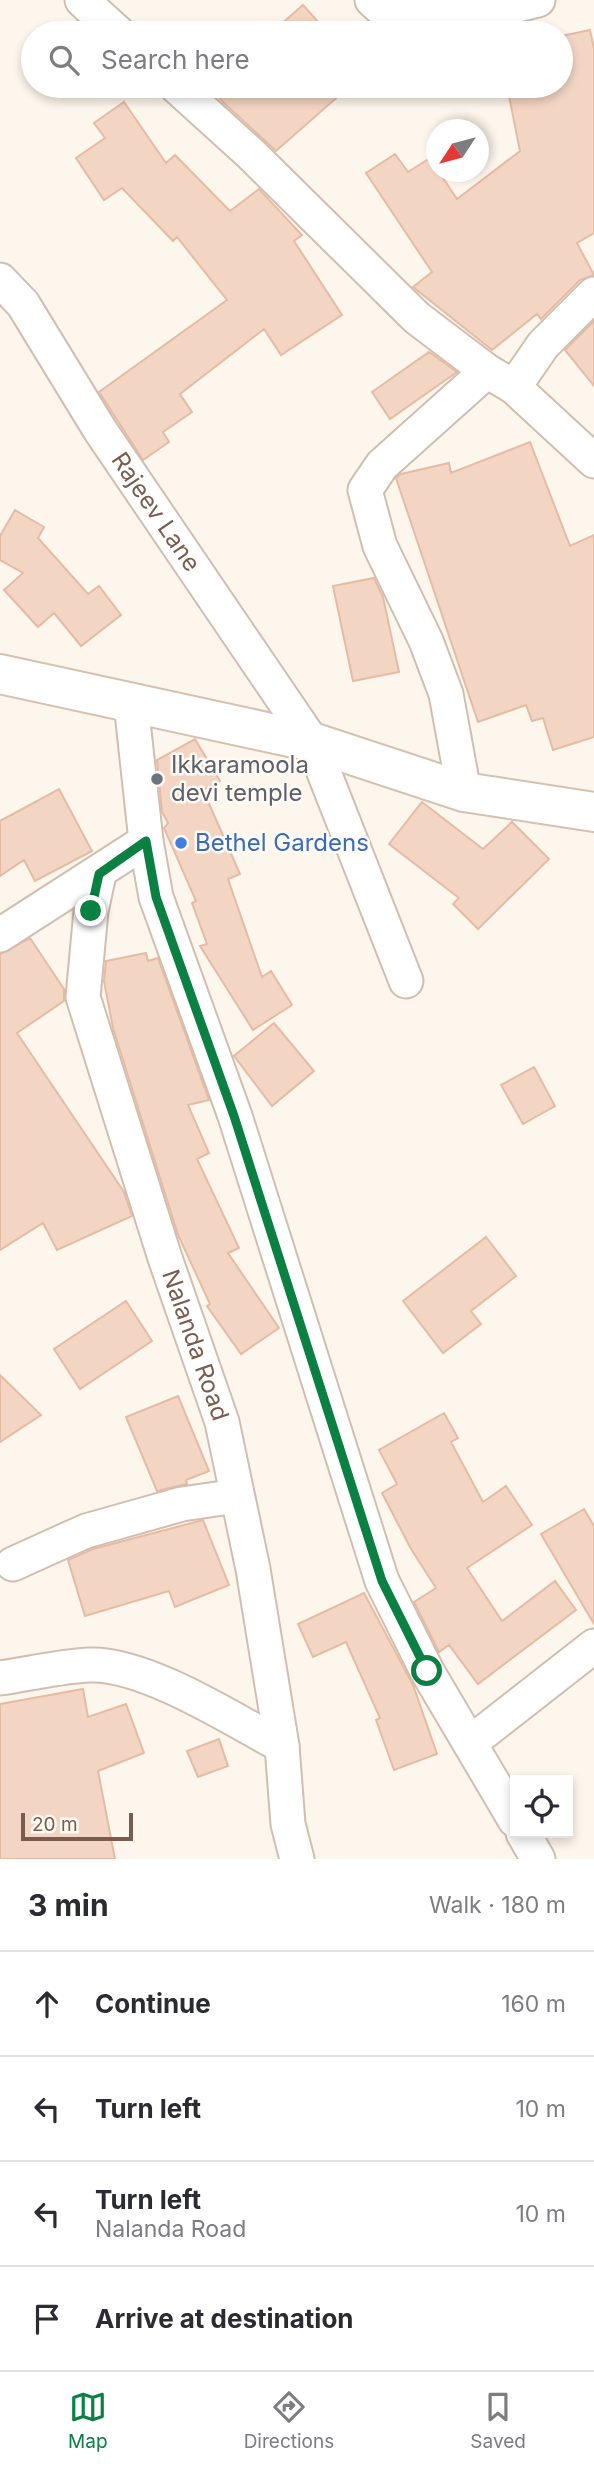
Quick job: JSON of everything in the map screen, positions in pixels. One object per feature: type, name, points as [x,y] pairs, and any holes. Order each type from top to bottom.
[{"type":"street","points":[[82,0],[105,21]]},
{"type":"street","points":[[372,0],[382,9],[484,13],[538,0]]},
{"type":"street","points":[[189,98],[251,154],[417,318],[501,379],[594,461]]},
{"type":"street","name":"Rajeev Lane","points":[[0,280],[23,304],[100,430],[312,742],[406,981]]},
{"type":"street","points":[[464,792],[446,694],[426,641],[380,546],[365,490],[382,466],[543,345],[594,294]]},
{"type":"street","points":[[0,674],[312,742],[464,792],[594,812]]},
{"type":"street","points":[[131,703],[146,841],[156,897],[234,1116],[382,1581],[427,1671],[510,1812]]},
{"type":"street","points":[[0,935],[99,874],[146,841]]},
{"type":"street","name":"Nalanda Road","points":[[99,874],[91,911],[83,997],[166,1258],[222,1422],[282,1746],[288,1824],[297,1859]]},
{"type":"street","points":[[13,1564],[86,1531],[182,1504],[237,1496]]},
{"type":"street","points":[[470,1743],[594,1646]]},
{"type":"street","points":[[0,1678],[93,1665],[135,1674],[199,1701],[282,1746]]},
{"type":"street","points":[[526,1838],[538,1859]]},
{"type":"building","points":[[303,5],[317,21],[285,21]]},
{"type":"building","points":[[590,30],[594,49],[594,233],[577,243],[594,275],[580,280],[541,319],[537,314],[492,350],[413,287],[432,272],[366,173],[395,154],[408,172],[426,161],[426,182],[446,182],[457,199],[479,182],[489,182],[489,175],[520,151],[509,98],[573,98],[573,34]]},
{"type":"building","points":[[220,98],[336,98],[276,151]]},
{"type":"building","points":[[124,102],[166,163],[175,155],[230,211],[259,189],[302,235],[294,241],[342,315],[281,355],[264,329],[180,394],[192,412],[163,432],[169,442],[143,460],[99,392],[227,300],[177,237],[173,241],[122,188],[104,200],[76,158],[105,138],[94,123]]},
{"type":"building","points":[[594,321],[594,386],[565,350]]},
{"type":"building","points":[[429,352],[457,372],[390,419],[372,392]]},
{"type":"building","points":[[530,442],[570,546],[594,535],[594,737],[553,750],[543,718],[532,721],[526,705],[478,722],[396,478],[401,474],[449,463],[451,473]]},
{"type":"building","points":[[15,510],[44,527],[38,538],[88,594],[99,586],[121,615],[81,646],[54,613],[38,627],[4,590],[23,573],[0,560],[0,536]]},
{"type":"building","points":[[374,578],[383,597],[399,672],[353,681],[333,586]]},
{"type":"building","points":[[195,739],[220,781],[203,790],[240,874],[228,879],[262,977],[271,971],[292,1005],[253,1030],[200,946],[207,944],[192,903],[196,901],[164,828],[168,823],[162,812],[157,760]]},
{"type":"building","points":[[59,789],[92,851],[35,881],[24,860],[0,876],[0,821]]},
{"type":"building","points":[[422,802],[483,849],[512,822],[549,859],[478,929],[453,904],[459,898],[389,844]]},
{"type":"building","points":[[30,938],[64,989],[64,1001],[17,1033],[124,1192],[132,1216],[57,1250],[43,1223],[0,1250],[0,954]]},
{"type":"building","points":[[146,953],[148,961],[158,958],[209,1100],[188,1105],[209,1153],[197,1159],[239,1248],[228,1253],[279,1328],[241,1354],[207,1306],[210,1304],[178,1235],[113,1028],[104,981],[106,961]]},
{"type":"building","points":[[274,1023],[314,1071],[272,1106],[234,1056]]},
{"type":"building","points":[[534,1067],[555,1106],[523,1124],[501,1085]]},
{"type":"building","points":[[486,1237],[516,1276],[471,1311],[481,1324],[443,1353],[403,1301]]},
{"type":"building","points":[[126,1301],[152,1341],[80,1389],[54,1349]]},
{"type":"building","points":[[0,1375],[41,1415],[0,1442]]},
{"type":"building","points":[[178,1396],[209,1471],[186,1480],[187,1484],[157,1491],[126,1417]]},
{"type":"building","points":[[444,1413],[458,1438],[451,1442],[483,1502],[506,1486],[532,1525],[467,1568],[502,1621],[555,1581],[576,1610],[478,1684],[449,1645],[439,1652],[414,1602],[436,1588],[411,1549],[382,1493],[397,1484],[379,1450]]},
{"type":"building","points":[[584,1509],[594,1526],[594,1624],[541,1534]]},
{"type":"building","points":[[203,1520],[229,1585],[175,1607],[169,1591],[85,1616],[68,1560],[93,1549]]},
{"type":"building","points":[[364,1593],[413,1685],[437,1754],[394,1770],[376,1720],[380,1718],[346,1642],[313,1657],[298,1624]]},
{"type":"building","points":[[83,1689],[88,1717],[126,1704],[144,1753],[98,1771],[115,1859],[0,1859],[0,1704]]},
{"type":"building","points":[[219,1739],[228,1766],[198,1777],[187,1751]]},
{"type":"place","name":"Ikkaramoola devi temple","points":[[157,779]]},
{"type":"place","name":"Bethel Gardens","points":[[181,843]]},
{"type":"route","points":[[91,911],[99,874],[146,841],[156,897],[234,1116],[382,1581],[427,1671]]}]
